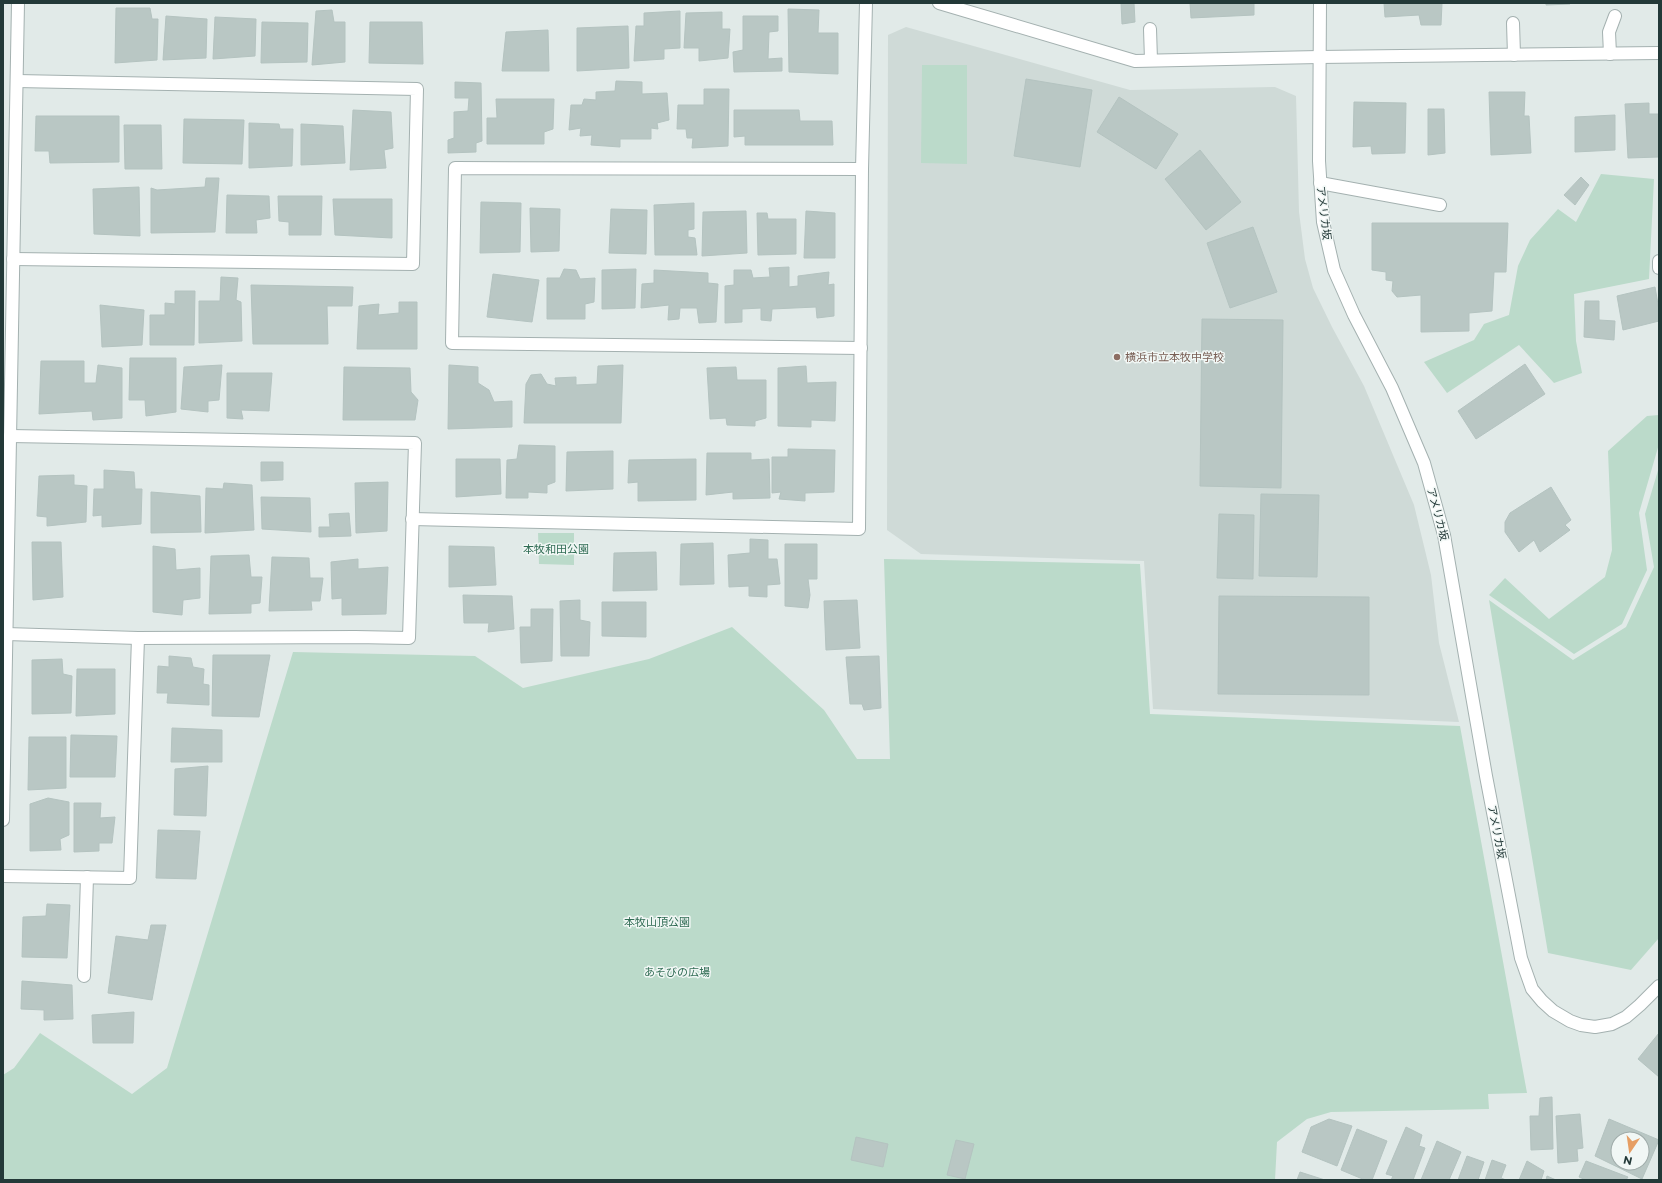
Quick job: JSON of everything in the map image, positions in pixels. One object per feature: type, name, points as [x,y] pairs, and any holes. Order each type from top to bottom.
[{"type":"street","points":[[3,820],[18,3]]},
{"type":"street","points":[[412,519],[859,529],[862,169],[866,3]]},
{"type":"street","points":[[939,3],[1135,61],[1318,57],[1659,53]]},
{"type":"street","name":"アメリカ坂","points":[[1320,3],[1318,57],[1320,183],[1324,222],[1334,270],[1354,315],[1392,388],[1421,456],[1444,535],[1486,776],[1521,958],[1532,989],[1554,1011],[1570,1021],[1581,1025],[1595,1027],[1612,1024],[1626,1017],[1659,986]]},
{"type":"street","points":[[1610,54],[1609,32],[1615,16]]},
{"type":"street","points":[[1513,23],[1514,55]]},
{"type":"street","points":[[1150,29],[1151,60]]},
{"type":"street","points":[[13,259],[413,264],[418,89],[17,81]]},
{"type":"street","points":[[861,348],[452,343],[455,168],[862,169]]},
{"type":"street","points":[[1320,183],[1440,205]]},
{"type":"street","points":[[1658,268],[1659,261]]},
{"type":"street","points":[[6,634],[138,638],[409,638],[415,444],[10,436]]},
{"type":"street","points":[[3,876],[130,878],[138,638]]},
{"type":"street","points":[[84,976],[87,877]]},
{"type":"shaded area","name":"横浜市立本牧中学校","points":[[906,27],[1130,90],[1275,87],[1296,96],[1299,212],[1305,259],[1313,288],[1364,386],[1414,505],[1431,575],[1439,643],[1459,722],[1153,709],[1144,561],[921,554],[887,530],[888,35]]},
{"type":"green space","points":[[922,65],[967,65],[967,164],[921,163]]},
{"type":"green space","points":[[1601,174],[1654,179],[1649,279],[1574,294],[1576,341],[1582,373],[1554,383],[1519,345],[1447,393],[1424,362],[1474,340],[1484,324],[1509,315],[1518,266],[1530,240],[1558,209],[1576,222]]},
{"type":"green space","points":[[1659,415],[1659,444],[1639,513],[1647,570],[1622,624],[1574,654],[1489,595],[1505,578],[1549,619],[1605,577],[1612,550],[1608,451],[1647,416]]},
{"type":"green space","points":[[1659,467],[1659,938],[1631,970],[1548,953],[1489,600],[1573,660],[1626,627],[1654,567],[1645,514]]},
{"type":"green space","name":"本牧和田公園","points":[[538,533],[574,533],[574,565],[539,564]]},
{"type":"green space","name":"本牧山頂公園","points":[[884,559],[1140,564],[1150,714],[1460,726],[1527,1093],[1488,1094],[1489,1109],[1331,1112],[1307,1119],[1277,1142],[1275,1180],[3,1180],[3,1075],[14,1068],[40,1033],[132,1094],[167,1068],[293,652],[475,656],[523,688],[649,659],[732,627],[824,710],[857,759],[890,759]]},
{"type":"building","points":[[1121,3],[1134,3],[1135,22],[1122,24]]},
{"type":"building","points":[[1190,3],[1254,3],[1254,15],[1191,18]]},
{"type":"building","points":[[1384,3],[1442,3],[1441,25],[1421,25],[1419,15],[1385,17]]},
{"type":"building","points":[[1546,3],[1570,3],[1570,4],[1546,5]]},
{"type":"building","points":[[116,8],[150,8],[152,19],[158,19],[157,60],[115,63]]},
{"type":"building","points":[[788,9],[819,10],[818,33],[838,33],[838,74],[789,72]]},
{"type":"building","points":[[332,10],[334,22],[345,22],[345,62],[312,65],[316,11]]},
{"type":"building","points":[[680,11],[680,48],[664,49],[664,59],[634,61],[636,26],[644,26],[644,13]]},
{"type":"building","points":[[722,12],[722,29],[730,29],[728,58],[699,61],[699,48],[684,48],[686,13]]},
{"type":"building","points":[[166,16],[207,19],[206,58],[163,60]]},
{"type":"building","points":[[743,16],[778,16],[778,31],[769,32],[768,59],[782,58],[782,71],[734,72],[733,52],[743,50]]},
{"type":"building","points":[[215,17],[256,19],[255,56],[213,59]]},
{"type":"building","points":[[262,22],[308,23],[307,62],[261,63]]},
{"type":"building","points":[[370,22],[422,22],[423,64],[369,63]]},
{"type":"building","points":[[628,26],[629,68],[577,71],[577,28]]},
{"type":"building","points":[[548,30],[549,71],[502,71],[506,32]]},
{"type":"building","points":[[1026,79],[1092,90],[1080,167],[1014,156]]},
{"type":"building","points":[[616,81],[642,82],[642,94],[667,93],[669,120],[657,123],[658,129],[651,128],[651,139],[620,139],[620,147],[591,145],[592,135],[580,136],[581,128],[569,130],[571,105],[582,105],[584,99],[596,100],[596,92],[615,91]]},
{"type":"building","points":[[455,82],[481,83],[482,141],[476,143],[476,152],[448,153],[448,140],[454,138],[454,112],[468,111],[469,98],[455,98]]},
{"type":"building","points":[[704,89],[729,89],[728,146],[692,148],[693,138],[687,138],[686,129],[677,129],[678,105],[704,105]]},
{"type":"building","points":[[1489,92],[1525,92],[1524,116],[1529,116],[1531,153],[1491,155]]},
{"type":"building","points":[[1119,97],[1178,134],[1156,169],[1097,132]]},
{"type":"building","points":[[496,99],[554,99],[553,129],[544,132],[544,144],[487,144],[487,118],[497,118]]},
{"type":"building","points":[[1354,102],[1406,103],[1405,153],[1372,154],[1371,146],[1353,147]]},
{"type":"building","points":[[1649,103],[1649,114],[1659,114],[1659,157],[1628,158],[1625,104]]},
{"type":"building","points":[[1428,109],[1444,109],[1445,153],[1428,155]]},
{"type":"building","points":[[353,110],[391,112],[393,148],[384,150],[386,168],[350,170]]},
{"type":"building","points":[[734,110],[799,110],[800,121],[832,121],[833,145],[745,145],[745,136],[734,137]]},
{"type":"building","points":[[1615,115],[1615,150],[1575,152],[1575,117]]},
{"type":"building","points":[[36,116],[119,116],[119,162],[50,163],[49,151],[35,151]]},
{"type":"building","points":[[184,119],[244,120],[242,164],[183,163]]},
{"type":"building","points":[[249,123],[279,124],[280,129],[293,129],[292,166],[249,168]]},
{"type":"building","points":[[301,124],[343,126],[345,163],[301,165]]},
{"type":"building","points":[[124,125],[161,125],[162,169],[125,169]]},
{"type":"building","points":[[1200,150],[1241,202],[1206,230],[1165,179]]},
{"type":"building","points":[[1581,177],[1589,185],[1575,205],[1564,195]]},
{"type":"building","points":[[206,178],[219,178],[215,232],[151,233],[151,188],[157,190],[205,187]]},
{"type":"building","points":[[139,187],[140,236],[94,234],[93,189]]},
{"type":"building","points":[[227,195],[269,196],[270,218],[256,220],[257,233],[226,233]]},
{"type":"building","points":[[278,196],[322,196],[321,235],[289,235],[289,222],[279,221]]},
{"type":"building","points":[[333,199],[392,199],[392,238],[335,235]]},
{"type":"building","points":[[481,202],[521,203],[520,252],[480,253]]},
{"type":"building","points":[[694,203],[694,229],[688,230],[688,237],[695,238],[697,255],[655,255],[654,205]]},
{"type":"building","points":[[530,208],[560,209],[559,251],[531,252]]},
{"type":"building","points":[[611,209],[647,210],[646,254],[609,253]]},
{"type":"building","points":[[746,211],[747,253],[702,256],[703,212]]},
{"type":"building","points":[[806,211],[835,213],[835,258],[804,258]]},
{"type":"building","points":[[757,213],[767,213],[768,219],[796,219],[796,254],[758,255]]},
{"type":"building","points":[[1372,223],[1508,223],[1506,272],[1494,272],[1492,311],[1469,313],[1469,331],[1421,332],[1421,295],[1397,297],[1392,291],[1393,281],[1386,280],[1386,272],[1372,270]]},
{"type":"building","points":[[1253,227],[1277,292],[1230,308],[1207,243]]},
{"type":"building","points":[[789,267],[789,287],[798,286],[798,276],[829,272],[828,285],[834,284],[834,316],[817,318],[816,307],[772,309],[771,321],[761,320],[761,308],[742,309],[742,322],[725,323],[725,286],[734,285],[734,270],[751,270],[753,278],[770,277],[769,268]]},
{"type":"building","points":[[564,269],[576,270],[580,279],[595,278],[594,302],[585,304],[585,319],[547,319],[547,278],[560,278]]},
{"type":"building","points":[[636,269],[635,308],[602,309],[602,270]]},
{"type":"building","points":[[654,270],[708,273],[708,283],[718,284],[716,322],[699,323],[697,308],[680,308],[679,319],[668,320],[669,305],[641,308],[642,284],[654,283]]},
{"type":"building","points":[[493,274],[539,280],[532,322],[487,317]]},
{"type":"building","points":[[221,277],[238,278],[236,300],[241,302],[242,341],[199,343],[199,301],[220,301]]},
{"type":"building","points":[[251,285],[353,287],[352,306],[327,306],[328,344],[253,344]]},
{"type":"building","points":[[1655,287],[1659,310],[1659,321],[1623,330],[1617,296]]},
{"type":"building","points":[[175,291],[195,291],[194,345],[150,345],[150,315],[165,315],[165,303],[175,304]]},
{"type":"building","points":[[1585,301],[1599,301],[1599,320],[1615,321],[1614,340],[1584,337]]},
{"type":"building","points":[[399,302],[417,302],[417,349],[357,349],[359,306],[379,304],[378,315],[399,313]]},
{"type":"building","points":[[100,305],[144,310],[142,345],[102,347]]},
{"type":"building","points":[[1202,319],[1283,320],[1281,488],[1200,486]]},
{"type":"building","points":[[130,358],[176,358],[176,412],[146,416],[145,400],[129,400]]},
{"type":"building","points":[[41,361],[84,361],[84,383],[96,383],[98,365],[122,368],[122,418],[93,420],[92,411],[39,414]]},
{"type":"building","points":[[1525,364],[1545,394],[1476,439],[1458,411]]},
{"type":"building","points":[[222,365],[219,400],[208,401],[208,412],[181,409],[184,367]]},
{"type":"building","points":[[449,365],[478,367],[478,383],[489,390],[494,402],[512,401],[512,427],[448,429]]},
{"type":"building","points":[[623,365],[621,423],[524,423],[526,384],[531,375],[541,374],[547,384],[556,386],[555,378],[576,377],[576,385],[597,384],[598,366]]},
{"type":"building","points":[[806,366],[807,383],[836,382],[835,421],[811,420],[811,427],[778,426],[778,368]]},
{"type":"building","points":[[344,367],[410,368],[411,392],[418,400],[415,420],[343,420]]},
{"type":"building","points":[[736,367],[737,380],[766,380],[766,418],[755,421],[755,426],[727,425],[726,418],[710,419],[707,368]]},
{"type":"building","points":[[227,373],[272,373],[269,411],[241,410],[243,419],[227,418]]},
{"type":"building","points":[[519,445],[555,446],[555,482],[547,485],[547,493],[528,492],[528,498],[506,498],[507,460],[517,459]]},
{"type":"building","points":[[788,449],[835,450],[834,492],[805,493],[805,501],[779,499],[781,492],[772,493],[772,457],[788,457]]},
{"type":"building","points":[[613,451],[613,489],[566,491],[567,452]]},
{"type":"building","points":[[707,453],[751,453],[751,460],[769,459],[770,498],[733,499],[733,492],[706,495]]},
{"type":"building","points":[[456,459],[500,459],[501,494],[456,497]]},
{"type":"building","points":[[696,459],[696,500],[638,501],[638,482],[628,483],[629,460]]},
{"type":"building","points":[[261,462],[283,462],[283,480],[261,481]]},
{"type":"building","points":[[104,470],[134,472],[135,489],[142,489],[141,524],[102,527],[102,515],[93,516],[94,489],[104,489]]},
{"type":"building","points":[[74,475],[74,485],[87,486],[86,522],[47,526],[47,517],[37,516],[39,476]]},
{"type":"building","points":[[388,482],[387,531],[356,533],[355,483]]},
{"type":"building","points":[[224,483],[252,485],[254,530],[205,533],[206,488],[223,489]]},
{"type":"building","points":[[1551,487],[1571,520],[1565,525],[1570,530],[1540,552],[1534,540],[1519,552],[1505,532],[1505,522],[1510,513]]},
{"type":"building","points":[[151,492],[200,496],[201,532],[151,533]]},
{"type":"building","points":[[1261,494],[1319,495],[1317,577],[1259,576]]},
{"type":"building","points":[[261,497],[310,498],[311,532],[262,529]]},
{"type":"building","points":[[349,513],[351,536],[319,537],[319,527],[330,527],[329,514]]},
{"type":"building","points":[[1219,514],[1254,515],[1253,579],[1217,578]]},
{"type":"building","points":[[750,539],[768,540],[768,559],[777,559],[780,584],[767,585],[767,597],[749,596],[749,586],[729,587],[728,555],[750,553]]},
{"type":"building","points":[[32,542],[61,542],[63,597],[33,600]]},
{"type":"building","points":[[713,543],[714,584],[680,585],[681,544]]},
{"type":"building","points":[[785,544],[817,544],[817,579],[808,579],[810,595],[808,608],[785,606]]},
{"type":"building","points":[[153,546],[175,549],[176,570],[200,568],[200,598],[183,600],[182,615],[153,612]]},
{"type":"building","points":[[449,546],[494,547],[496,585],[449,587]]},
{"type":"building","points":[[656,552],[657,590],[613,591],[614,553]]},
{"type":"building","points":[[249,555],[251,577],[262,577],[260,603],[251,604],[251,613],[209,614],[211,556]]},
{"type":"building","points":[[272,557],[309,558],[310,578],[323,578],[320,601],[311,601],[312,610],[269,611]]},
{"type":"building","points":[[358,559],[358,569],[388,567],[386,614],[342,615],[342,598],[332,599],[331,562]]},
{"type":"building","points":[[463,595],[512,596],[514,629],[488,632],[489,623],[464,623]]},
{"type":"building","points":[[1219,596],[1369,597],[1369,695],[1218,694]]},
{"type":"building","points":[[580,600],[580,620],[590,622],[589,656],[561,656],[560,601]]},
{"type":"building","points":[[857,600],[860,648],[826,650],[824,601]]},
{"type":"building","points":[[602,602],[646,602],[646,637],[602,636]]},
{"type":"building","points":[[531,609],[553,609],[552,661],[521,663],[520,627],[531,627]]},
{"type":"building","points":[[213,655],[270,655],[259,717],[212,716]]},
{"type":"building","points":[[169,656],[191,658],[193,667],[204,669],[203,684],[209,685],[209,705],[167,703],[168,693],[157,693],[158,666],[169,667]]},
{"type":"building","points":[[879,656],[881,708],[864,710],[862,704],[850,704],[846,657]]},
{"type":"building","points":[[62,659],[63,674],[72,676],[71,713],[32,714],[32,660]]},
{"type":"building","points":[[77,669],[115,669],[115,714],[76,716]]},
{"type":"building","points":[[172,728],[222,730],[222,762],[171,762]]},
{"type":"building","points":[[71,735],[117,736],[115,777],[70,777]]},
{"type":"building","points":[[29,737],[66,737],[66,788],[28,790]]},
{"type":"building","points":[[208,766],[206,816],[174,815],[175,769]]},
{"type":"building","points":[[48,798],[69,802],[69,835],[60,839],[61,850],[30,851],[30,804]]},
{"type":"building","points":[[74,803],[101,803],[100,818],[115,817],[112,843],[99,843],[99,851],[74,852]]},
{"type":"building","points":[[158,830],[200,831],[196,879],[156,878]]},
{"type":"building","points":[[47,904],[70,905],[67,958],[22,957],[23,917],[46,916]]},
{"type":"building","points":[[151,925],[166,925],[152,1000],[108,993],[116,936],[148,940]]},
{"type":"building","points":[[22,981],[72,985],[73,1019],[44,1020],[44,1010],[21,1009]]},
{"type":"building","points":[[134,1012],[133,1043],[93,1043],[92,1015]]},
{"type":"building","points":[[1659,1033],[1659,1077],[1638,1059]]},
{"type":"building","points":[[1552,1097],[1553,1149],[1531,1150],[1530,1116],[1539,1116],[1540,1098]]},
{"type":"building","points":[[1580,1114],[1583,1148],[1577,1149],[1578,1161],[1558,1163],[1556,1116]]},
{"type":"building","points":[[1329,1119],[1352,1126],[1337,1166],[1302,1152],[1311,1127]]},
{"type":"building","points":[[1609,1119],[1638,1131],[1610,1131],[1610,1163],[1595,1156]]},
{"type":"building","points":[[1406,1127],[1422,1135],[1419,1146],[1425,1148],[1413,1180],[1391,1180],[1393,1176],[1386,1174]]},
{"type":"building","points":[[1357,1129],[1387,1141],[1372,1180],[1365,1180],[1341,1170]]},
{"type":"building","points":[[1650,1136],[1659,1140],[1650,1161]]},
{"type":"building","points":[[856,1137],[888,1144],[883,1167],[851,1160]]},
{"type":"building","points":[[956,1140],[974,1144],[965,1179],[947,1175]]},
{"type":"building","points":[[1437,1141],[1461,1152],[1449,1180],[1421,1180]]},
{"type":"building","points":[[1467,1156],[1484,1162],[1478,1180],[1458,1180]]},
{"type":"building","points":[[1492,1160],[1506,1165],[1501,1178],[1506,1180],[1485,1180]]},
{"type":"building","points":[[1527,1161],[1544,1171],[1541,1180],[1519,1180]]},
{"type":"building","points":[[1586,1161],[1628,1177],[1626,1180],[1586,1180],[1579,1177]]},
{"type":"building","points":[[1626,1171],[1645,1171],[1642,1179]]},
{"type":"building","points":[[1300,1172],[1325,1180],[1297,1180]]},
{"type":"building","points":[[1547,1176],[1556,1180],[1546,1180]]},
{"type":"place","name":"横浜市立本牧中学校","points":[[1117,357]]},
{"type":"park label","name":"あそびの広場","points":[[677,972]]}]
